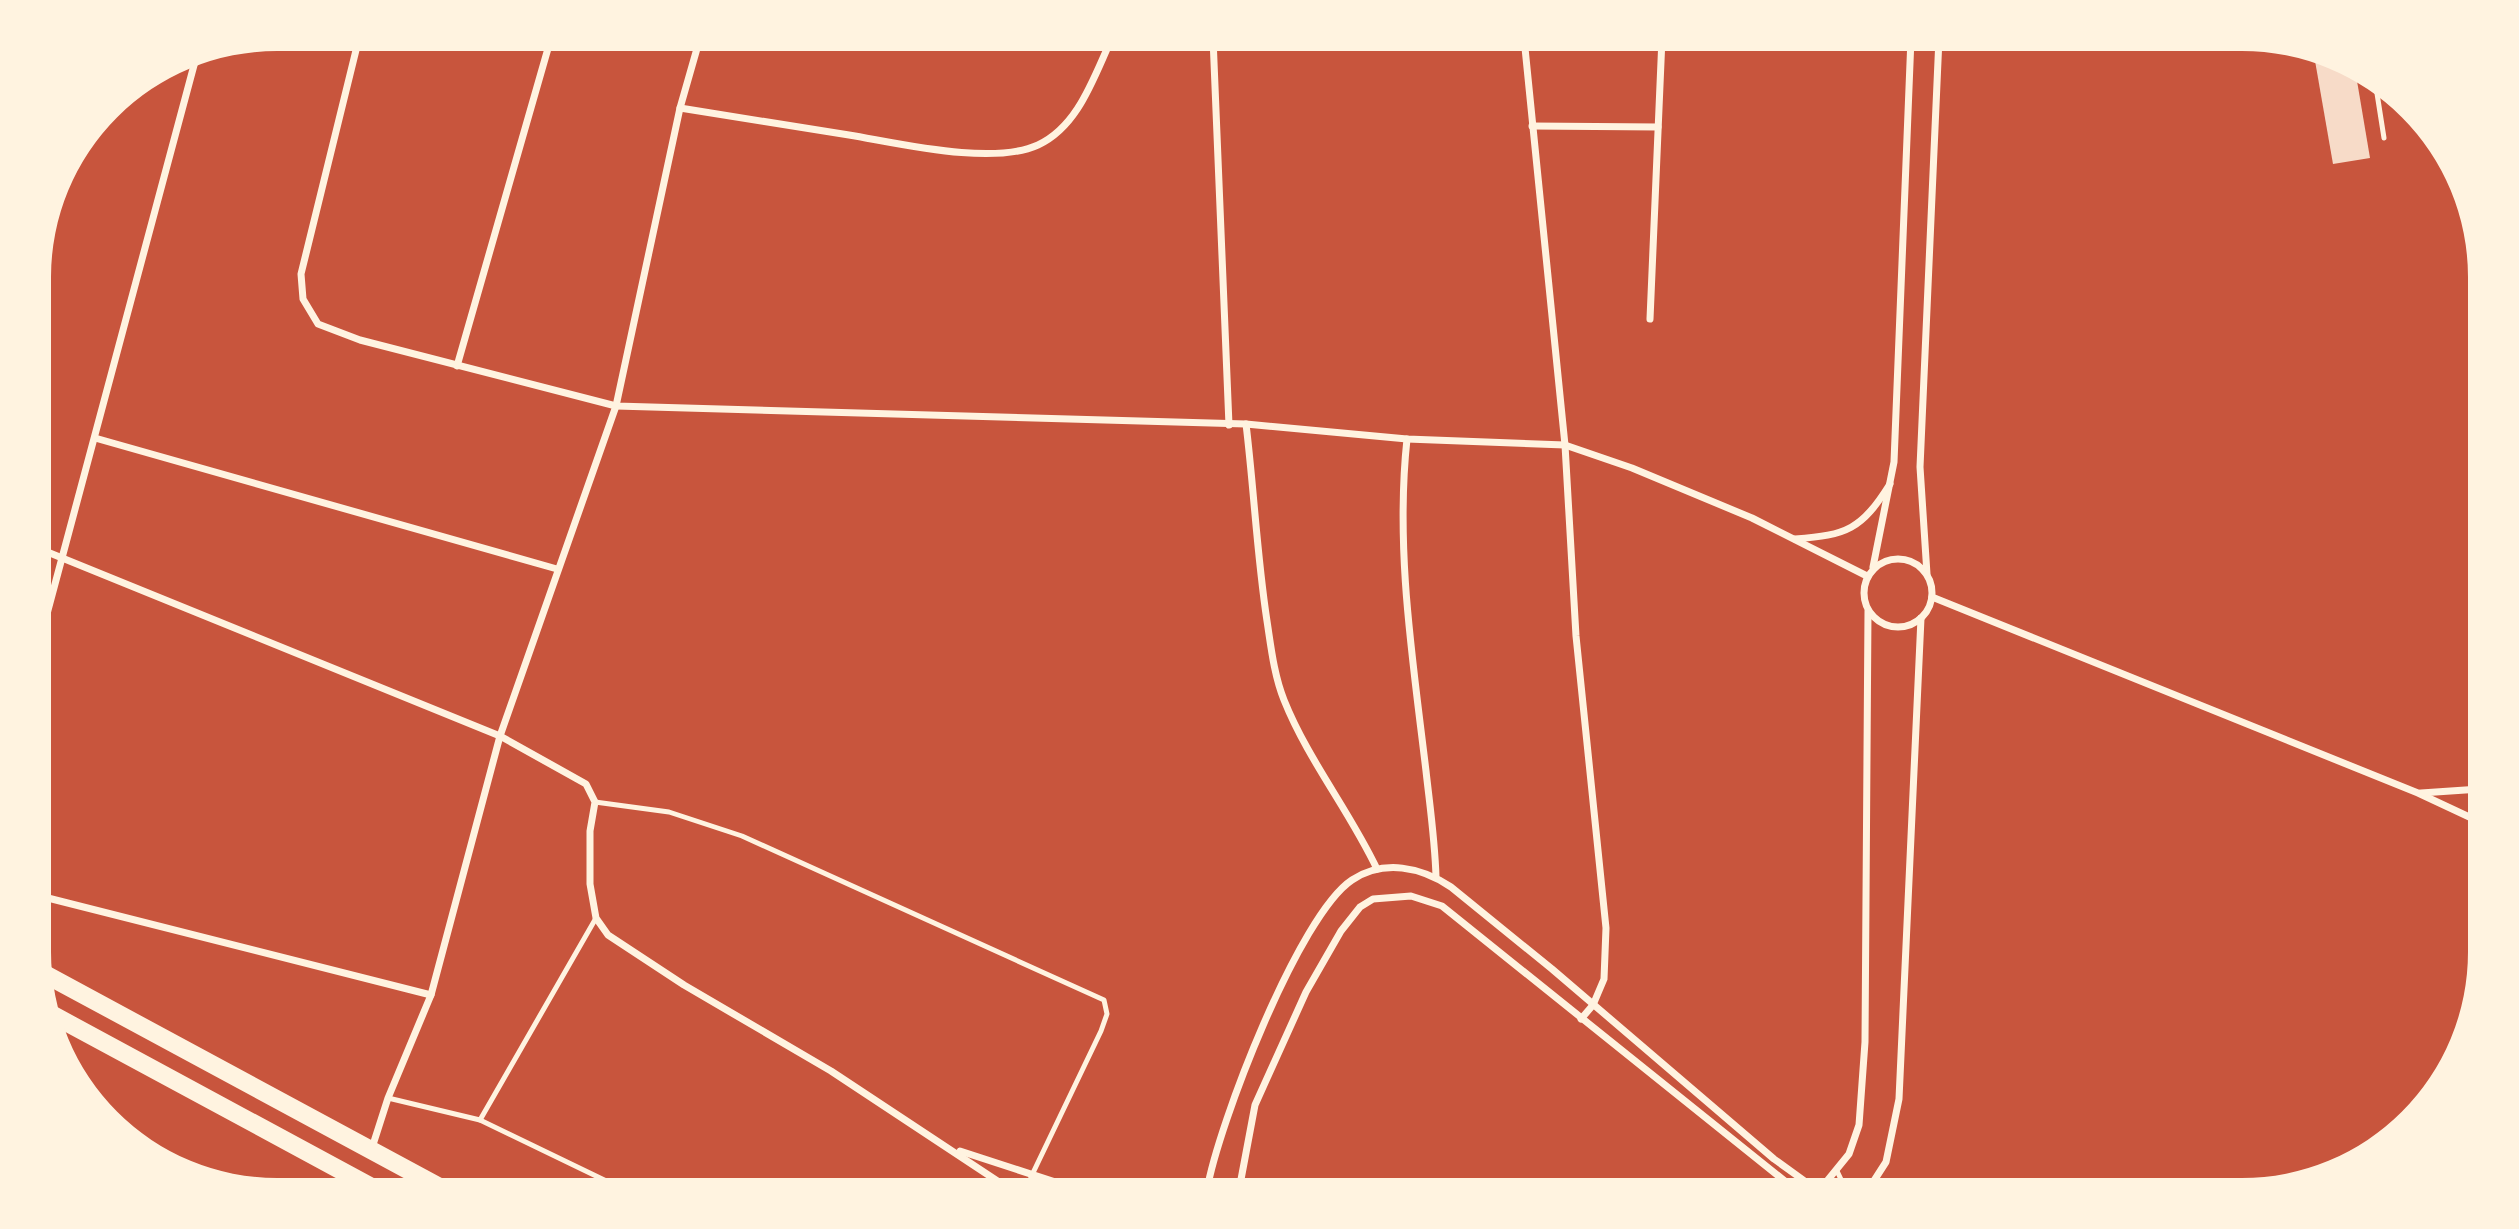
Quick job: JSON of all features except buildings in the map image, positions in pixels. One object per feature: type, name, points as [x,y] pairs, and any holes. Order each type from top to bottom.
[{"type":"main road","points":[[53,978],[420,1178]]},
{"type":"main road","points":[[61,1019],[353,1178]]},
{"type":"street","points":[[356,51],[301,274],[303,299],[318,324],[360,340],[616,406],[1246,424],[1407,439],[1565,445],[1632,468],[1752,518],[1867,576]]},
{"type":"street","points":[[457,366],[547,51]]},
{"type":"street","points":[[371,1152],[388,1098],[431,995],[500,736],[616,406],[680,108],[696,51]]},
{"type":"street","points":[[680,108],[954,152],[1016,152],[1038,145],[1063,128],[1080,105],[1106,51]]},
{"type":"street","points":[[1214,51],[1229,425]]},
{"type":"street","points":[[1525,51],[1565,445],[1576,636],[1606,928],[1604,979],[1593,1005],[1581,1018]]},
{"type":"street","points":[[1650,319],[1661,51]]},
{"type":"street","points":[[1830,1178],[1849,1154],[1859,1125],[1865,1042],[1868,611],[1863,588],[1873,567],[1892,480],[1910,51]]},
{"type":"street","points":[[1876,1178],[1886,1162],[1899,1099],[1921,618],[1932,597],[1927,574],[1920,467],[1938,51]]},
{"type":"street","points":[[51,597],[194,67]]},
{"type":"street","points":[[1532,126],[1658,127]]},
{"type":"street","points":[[1246,424],[1258,564],[1272,653],[1283,697],[1303,741],[1363,838],[1377,869]]},
{"type":"street","points":[[95,438],[558,569]]},
{"type":"street","points":[[1407,439],[1403,490],[1407,608],[1435,836],[1436,877]]},
{"type":"street","points":[[1793,539],[1839,534],[1853,528],[1879,501],[1892,480]]},
{"type":"street","points":[[51,554],[500,736],[586,784],[595,802],[590,831],[590,884],[596,918],[608,935],[622,946],[831,1071],[994,1178]]},
{"type":"street","points":[[1873,567],[1896,558],[1919,565],[1927,574]]},
{"type":"street","points":[[1932,597],[2417,793],[2468,816]]},
{"type":"street","points":[[1868,611],[1887,626],[1899,627],[1921,618]]},
{"type":"street","points":[[2417,793],[2468,790]]},
{"type":"street","points":[[1210,1178],[1231,1107],[1269,1012],[1309,930],[1327,904],[1351,880],[1377,869],[1402,867],[1436,877],[1801,1178]]},
{"type":"street","points":[[1241,1178],[1255,1105],[1306,992],[1346,924],[1360,907],[1373,899],[1411,896],[1443,906],[1781,1178]]},
{"type":"street","points":[[51,899],[431,995]]},
{"type":"street","points":[[950,1147],[1035,1178]]},
{"type":"lane","points":[[2377,95],[2384,138]]},
{"type":"lane","points":[[595,802],[669,813],[742,836],[1104,1000],[1107,1014],[1101,1031],[1031,1177]]},
{"type":"lane","points":[[480,1120],[596,918]]},
{"type":"lane","points":[[388,1098],[480,1120],[600,1178]]},
{"type":"lane","points":[[1837,1171],[1840,1178]]}]
